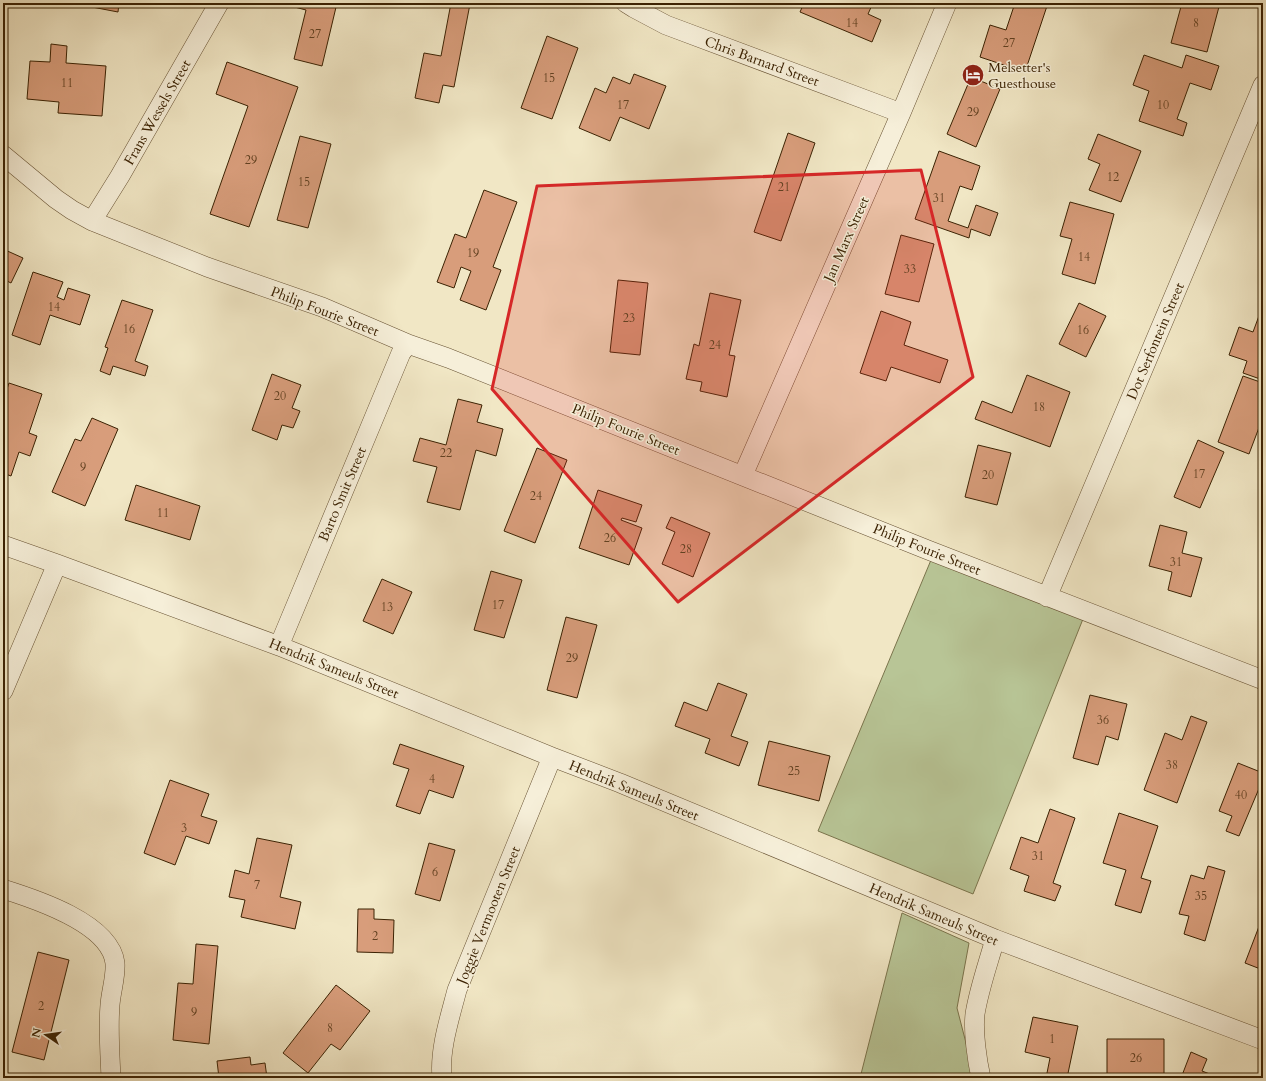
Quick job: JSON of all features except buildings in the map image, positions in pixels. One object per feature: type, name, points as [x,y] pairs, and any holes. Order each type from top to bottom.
[{"type":"street","name":"Frans Wessels Street","points":[[92,220],[120,176],[219,3]]},
{"type":"street","name":"Chris Barnard Street","points":[[626,3],[666,25],[901,113]]},
{"type":"street","name":"Jan Marx Street","points":[[743,475],[901,113],[947,3]]},
{"type":"street","name":"Dot Serfontein Street","points":[[1047,597],[1263,85]]},
{"type":"street","name":"Philip Fourie Street","points":[[3,155],[56,199],[72,210],[92,220],[207,267],[322,307],[408,344],[448,358],[1047,597],[1263,680]]},
{"type":"street","name":"Barto Smit Street","points":[[279,646],[401,353],[408,344]]},
{"type":"street","name":"Hendrik Sameuls Street","points":[[3,545],[279,646],[627,786],[995,939],[1263,1040]]},
{"type":"street","points":[[3,691],[58,564]]},
{"type":"street","name":"Joggie Vermooten Street","points":[[442,1078],[443,1051],[457,990],[552,757]]},
{"type":"street","points":[[3,888],[48,904],[71,916],[94,931],[112,952],[115,962],[115,977],[110,1002],[109,1024],[111,1078]]},
{"type":"street","points":[[981,1078],[977,1058],[975,1015],[995,939]]},
{"type":"highlighted area","points":[[921,170],[973,377],[678,602],[492,389],[537,186]]},
{"type":"green space","points":[[936,548],[1087,609],[973,894],[818,831]]},
{"type":"green space","points":[[902,913],[969,943],[957,1008],[975,1078],[860,1078]]},
{"type":"place","name":"Melsetter's Guesthouse","points":[[973,75]]}]
